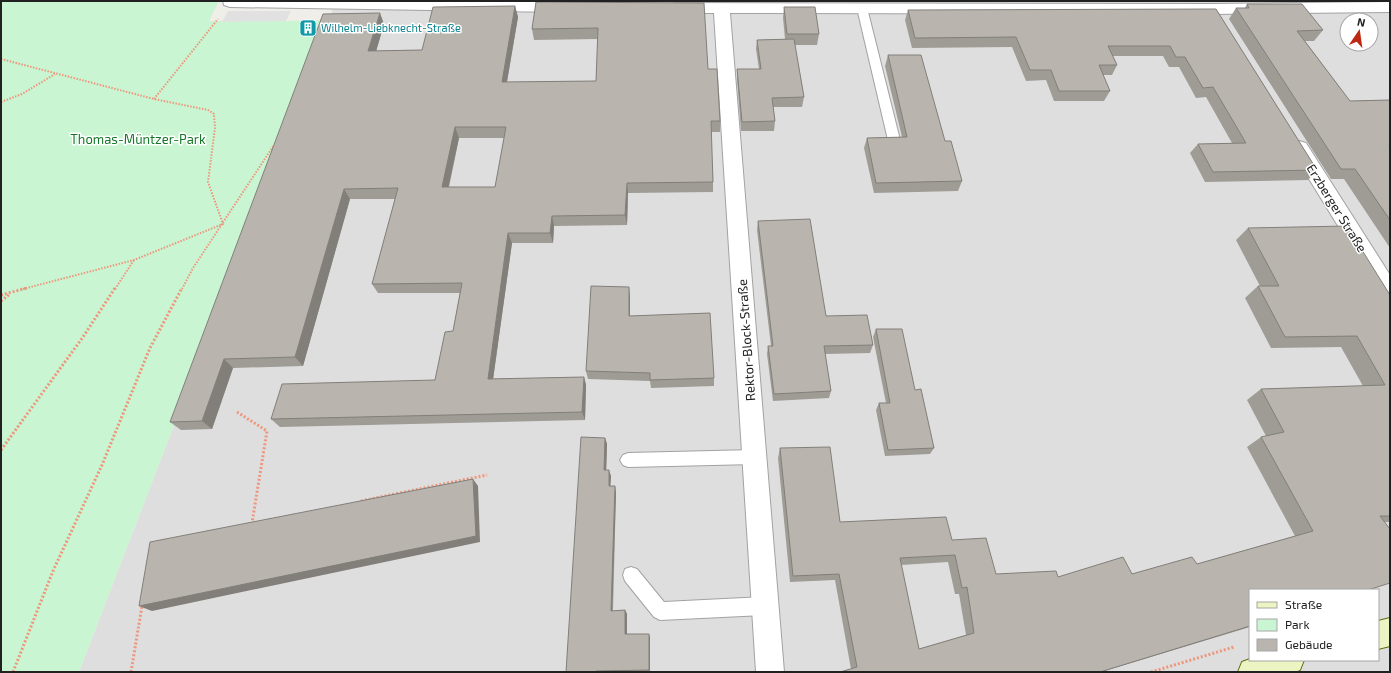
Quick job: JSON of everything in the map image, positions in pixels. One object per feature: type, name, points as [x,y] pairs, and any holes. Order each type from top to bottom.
[{"type":"street","points":[[230,2],[580,7]]},
{"type":"street","points":[[659,8],[722,8],[748,5],[862,8],[992,5],[1390,7]]},
{"type":"street","points":[[1210,5],[1225,29]]},
{"type":"street","name":"Rektor-Block-Straße","points":[[722,8],[770,672]]},
{"type":"street","name":"Erzberger Straße","points":[[1288,131],[1390,293]]},
{"type":"street","points":[[1379,635],[1390,632]]},
{"type":"street","points":[[1252,672],[1287,661]]},
{"type":"lane","points":[[862,8],[894,140]]},
{"type":"lane","points":[[628,460],[755,457]]},
{"type":"lane","points":[[631,575],[660,611],[766,606]]},
{"type":"path","points":[[154,99],[216,22]]},
{"type":"path","points":[[1,59],[154,99],[208,110],[214,114],[215,128],[208,182],[223,224]]},
{"type":"path","points":[[1,102],[22,94],[55,74]]},
{"type":"path","points":[[14,672],[53,572],[102,465],[150,348],[193,268],[272,150],[275,142]]},
{"type":"path","points":[[1,295],[134,260],[223,224]]},
{"type":"path","points":[[1,450],[83,337],[134,260]]},
{"type":"path","points":[[1,300],[12,293]]},
{"type":"path","points":[[237,412],[267,431],[252,523]]},
{"type":"path","points":[[354,502],[487,475]]},
{"type":"path","points":[[245,525],[260,522]]},
{"type":"path","points":[[131,672],[143,604]]},
{"type":"path","points":[[1151,672],[1242,645]]},
{"type":"shaded area","points":[[334,1],[1390,1],[1390,672],[79,672],[330,20]]},
{"type":"shaded area","points":[[228,11],[291,11],[286,21],[222,22]]},
{"type":"green space","name":"Thomas-Müntzer-Park","points":[[1,1],[219,1],[209,21],[330,20],[79,672],[1,672]]},
{"type":"building","points":[[536,2],[704,3],[708,69],[717,69],[720,121],[711,121],[713,182],[627,183],[625,215],[552,216],[550,233],[508,233],[488,379],[584,377],[582,412],[271,419],[282,384],[435,380],[445,332],[453,331],[462,283],[372,284],[398,188],[344,189],[295,357],[224,359],[202,421],[170,422],[323,14],[380,13],[368,51],[422,50],[433,7],[515,6],[502,82],[596,81],[598,28],[532,29]],"holes":[[[455,127],[506,127],[495,187],[442,187]]]},
{"type":"building","points":[[1247,4],[1302,4],[1323,30],[1297,31],[1350,101],[1390,100],[1390,220],[1355,169],[1341,169],[1236,8],[1249,8]]},
{"type":"building","points":[[784,7],[815,7],[819,34],[787,34]]},
{"type":"building","points":[[1216,9],[1317,170],[1213,172],[1198,144],[1246,143],[1213,87],[1203,88],[1185,57],[1176,57],[1170,46],[1108,46],[1117,65],[1099,65],[1110,91],[1059,91],[1051,70],[1030,70],[1016,37],[915,38],[908,10]]},
{"type":"building","points":[[794,39],[804,97],[772,98],[775,121],[742,122],[737,69],[761,69],[757,40]]},
{"type":"building","points":[[888,55],[921,55],[945,141],[951,141],[962,181],[876,183],[867,138],[907,137]]},
{"type":"building","points":[[810,219],[826,316],[867,315],[873,345],[824,346],[831,391],[774,394],[768,346],[773,346],[758,221]]},
{"type":"building","points":[[1347,226],[1390,295],[1390,516],[1380,516],[1390,529],[1390,583],[1371,589],[1249,589],[1249,626],[1100,672],[840,672],[857,667],[839,574],[793,576],[780,448],[830,447],[840,522],[946,517],[952,540],[986,538],[996,574],[1056,571],[1058,577],[1123,557],[1132,574],[1192,557],[1197,564],[1313,531],[1261,437],[1284,432],[1261,389],[1385,385],[1357,336],[1285,337],[1258,286],[1279,286],[1248,228]],"holes":[[[955,555],[962,588],[967,587],[974,633],[919,649],[900,558]]]},
{"type":"building","points":[[591,286],[629,287],[629,316],[710,313],[714,378],[650,380],[650,373],[586,371]]},
{"type":"building","points":[[876,329],[902,329],[915,390],[921,389],[934,448],[888,450],[879,403],[890,403]]},
{"type":"building","points":[[581,437],[605,438],[604,470],[609,470],[609,486],[615,486],[611,611],[625,610],[625,634],[649,634],[649,670],[566,672]]},
{"type":"building","points":[[473,479],[476,536],[139,606],[150,542]]},
{"type":"place","name":"Wilhelm-Liebknecht-Straße","points":[[308,28]]}]
